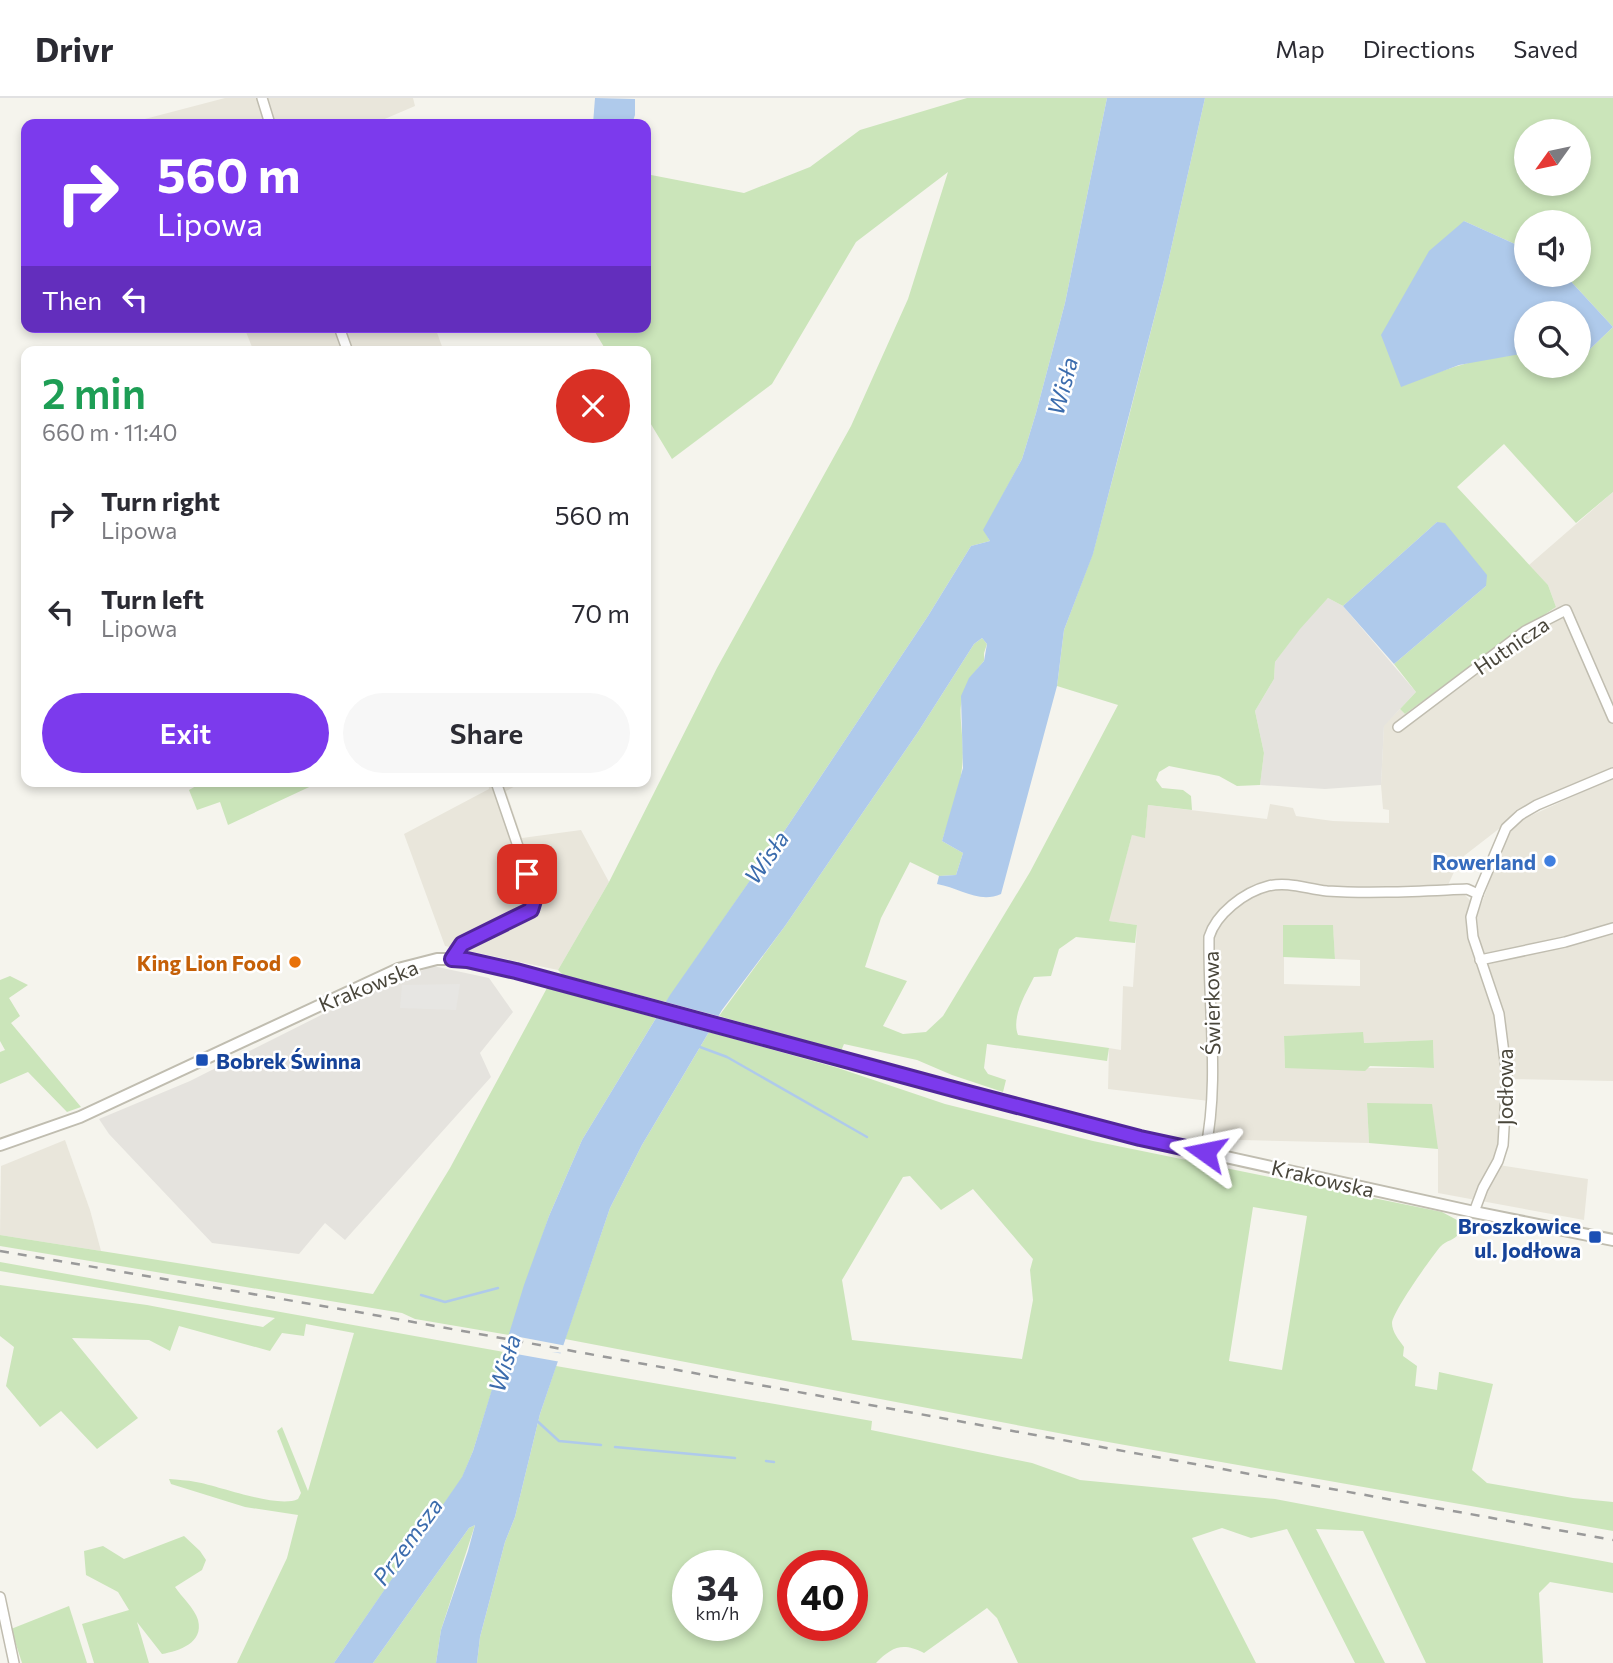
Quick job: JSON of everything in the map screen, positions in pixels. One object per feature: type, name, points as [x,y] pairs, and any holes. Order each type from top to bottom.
[{"type":"street","points":[[262,98],[268,119]]},
{"type":"street","name":"Hutnicza","points":[[1398,727],[1525,631],[1566,610],[1613,718]]},
{"type":"street","name":"Jodłowa","points":[[1474,1212],[1503,1144],[1507,1077],[1499,1014],[1473,937],[1471,917],[1478,894],[1506,828],[1520,814],[1613,773]]},
{"type":"street","points":[[452,959],[462,944],[531,910],[534,904],[535,897],[498,787]]},
{"type":"street","name":"Świerkowa","points":[[1205,1152],[1213,1090],[1209,937],[1220,916],[1255,891],[1283,884],[1327,891],[1466,889],[1478,894]]},
{"type":"street","points":[[1480,960],[1565,942],[1613,928]]},
{"type":"street","name":"Krakowska","points":[[0,1145],[80,1117],[398,969],[437,959],[452,959],[467,960],[559,983],[1140,1138],[1613,1240]]},
{"type":"street","points":[[0,1597],[14,1663]]},
{"type":"shaded area","points":[[225,98],[413,98],[415,106],[385,119],[145,119]]},
{"type":"shaded area","points":[[246,333],[437,333],[442,346],[252,346]]},
{"type":"shaded area","points":[[1613,492],[1613,767],[1516,810],[1500,828],[1460,859],[1448,885],[1343,887],[1344,896],[1465,895],[1470,900],[1470,938],[1496,1017],[1504,1076],[1500,1143],[1492,1164],[1588,1179],[1584,1220],[1438,1193],[1438,1149],[1367,1103],[1369,1143],[1201,1139],[1209,1101],[1108,1089],[1109,1048],[1121,1050],[1123,986],[1133,987],[1137,925],[1108,921],[1132,835],[1145,837],[1148,805],[1267,819],[1270,804],[1293,808],[1296,816],[1333,821],[1389,823],[1389,810],[1383,809],[1381,785],[1384,725],[1400,709],[1405,714],[1556,607],[1548,585],[1529,565]],"holes":[[[1284,925],[1333,926],[1335,959],[1360,960],[1360,986],[1284,984]],[[1363,1033],[1363,1043],[1433,1040],[1434,1068],[1285,1068],[1284,1036]]]},
{"type":"shaded area","points":[[1328,598],[1343,606],[1416,692],[1384,726],[1381,785],[1325,789],[1260,785],[1264,753],[1255,711],[1274,679],[1275,662],[1300,628]]},
{"type":"shaded area","points":[[1613,778],[1613,1081],[1512,1079],[1504,1016],[1479,943],[1477,916],[1505,839],[1521,820]]},
{"type":"shaded area","points":[[514,787],[506,791],[522,838],[581,830],[609,882],[558,970],[445,946],[404,834],[489,789]]},
{"type":"shaded area","points":[[433,966],[489,978],[513,1012],[480,1053],[491,1077],[345,1240],[325,1223],[299,1254],[212,1243],[109,1134],[99,1119],[190,1081],[365,993]]},
{"type":"shaded area","points":[[460,984],[456,1010],[400,1008],[402,985]]},
{"type":"shaded area","points":[[65,1140],[90,1210],[101,1251],[0,1235],[1,1166]]},
{"type":"green space","points":[[967,98],[1107,98],[1065,303],[1022,459],[984,530],[990,541],[971,546],[928,616],[783,833],[666,1002],[563,975],[558,970],[609,882],[717,668],[851,426],[908,299],[948,172],[856,242],[772,384],[672,459],[651,424],[651,346],[603,346],[596,333],[651,333],[651,175],[744,193],[810,167],[860,130]]},
{"type":"green space","points":[[1205,98],[1613,98],[1613,327],[1613,492],[1576,523],[1504,444],[1457,487],[1548,585],[1556,607],[1405,714],[1400,709],[1416,692],[1394,664],[1486,586],[1437,522],[1343,606],[1328,598],[1275,662],[1274,679],[1255,711],[1264,753],[1260,785],[1237,786],[1219,776],[1169,766],[1159,772],[1156,780],[1162,788],[1183,790],[1191,796],[1192,810],[1148,805],[1145,838],[1132,835],[1109,921],[1137,925],[1135,943],[1076,937],[1059,949],[1051,976],[1034,977],[1018,1013],[1018,1035],[1109,1048],[1107,1061],[987,1044],[984,1068],[988,1074],[1006,1080],[1003,1092],[917,1060],[844,1044],[841,1051],[719,1016],[785,926],[918,732],[974,644],[982,638],[987,644],[984,661],[972,676],[962,701],[961,777],[942,841],[963,853],[956,875],[939,876],[910,862],[881,918],[865,967],[907,981],[883,1026],[903,1034],[926,1032],[943,1016],[1030,872],[1118,705],[1057,686],[1064,630],[1093,553],[1164,280]],"holes":[[[1514,210],[1591,210],[1591,287],[1576,287],[1613,327],[1591,348],[1591,378],[1514,378],[1514,354],[1462,365],[1401,386],[1464,221],[1514,244]]]},
{"type":"green space","points":[[194,787],[309,787],[228,825],[220,802],[197,810],[189,790]]},
{"type":"green space","points":[[1283,925],[1333,925],[1335,959],[1283,957]]},
{"type":"green space","points":[[10,976],[28,985],[9,998],[20,1016],[11,1023],[81,1107],[67,1112],[28,1072],[0,1084],[0,1052],[5,1050],[0,1041],[0,980]]},
{"type":"green space","points":[[547,988],[656,1018],[582,1140],[549,1216],[509,1335],[415,1319],[402,1313],[0,1246],[0,1235],[373,1294],[450,1168]]},
{"type":"green space","points":[[709,1032],[838,1068],[945,1104],[1093,1141],[1442,1212],[1457,1220],[1461,1231],[1435,1253],[1405,1297],[1392,1323],[1394,1333],[1404,1347],[1403,1356],[1417,1366],[1415,1386],[1437,1390],[1439,1372],[1493,1384],[1472,1470],[1487,1483],[1613,1502],[1613,1531],[1074,1436],[565,1339],[610,1208],[642,1145]],"holes":[[[910,1176],[941,1210],[973,1189],[1033,1259],[1030,1270],[1033,1300],[1022,1359],[852,1340],[842,1280],[903,1177]],[[1253,1207],[1307,1216],[1282,1370],[1229,1361]]]},
{"type":"green space","points":[[1363,1032],[1364,1043],[1433,1040],[1434,1068],[1370,1066],[1365,1071],[1285,1068],[1284,1036]]},
{"type":"green space","points":[[1367,1103],[1432,1104],[1438,1149],[1369,1143]]},
{"type":"green space","points":[[0,1262],[504,1352],[462,1478],[334,1663],[237,1663],[287,1558],[298,1515],[245,1507],[171,1484],[169,1479],[196,1482],[263,1499],[298,1499],[301,1493],[277,1431],[282,1427],[308,1491],[354,1333],[306,1324],[304,1336],[282,1333],[270,1351],[179,1326],[170,1351],[149,1340],[72,1338],[138,1418],[97,1449],[61,1411],[40,1427],[6,1386],[14,1347],[0,1336],[0,1285],[147,1305],[263,1327],[275,1318],[0,1271]]},
{"type":"green space","points":[[556,1366],[872,1421],[871,1430],[1032,1463],[1080,1480],[1275,1499],[1613,1563],[1613,1593],[1550,1582],[1539,1593],[1543,1663],[1426,1663],[1363,1531],[1316,1529],[1385,1663],[1355,1663],[1287,1529],[1251,1538],[1222,1528],[1192,1538],[1256,1663],[1018,1663],[997,1618],[987,1608],[924,1653],[898,1648],[876,1663],[477,1663],[480,1637],[505,1542],[515,1517],[540,1414]]},
{"type":"green space","points":[[475,1525],[441,1630],[436,1663],[373,1663],[469,1528]]},
{"type":"green space","points":[[184,1536],[206,1560],[202,1570],[175,1587],[198,1620],[199,1628],[194,1640],[176,1651],[162,1654],[137,1622],[149,1663],[94,1663],[82,1624],[129,1610],[118,1592],[86,1575],[84,1551],[103,1546],[124,1559]]},
{"type":"green space","points":[[69,1606],[87,1663],[22,1663],[11,1629]]},
{"type":"water","points":[[595,98],[635,99],[634,119],[593,119]]},
{"type":"water","name":"Wisła","points":[[1107,98],[1205,98],[1164,280],[1093,554],[1064,630],[1057,686],[1001,894],[993,897],[977,896],[937,884],[939,876],[956,875],[963,853],[942,841],[963,768],[961,696],[969,678],[984,661],[987,644],[982,638],[974,644],[918,732],[785,926],[722,1010],[642,1145],[610,1208],[540,1414],[515,1517],[505,1542],[480,1637],[477,1663],[436,1663],[441,1630],[475,1525],[469,1528],[373,1663],[334,1663],[462,1477],[473,1451],[524,1285],[549,1216],[582,1140],[670,995],[783,833],[928,616],[971,546],[990,541],[983,530],[1022,459],[1036,413],[1065,303]]},
{"type":"water","points":[[1464,221],[1514,244],[1514,287],[1576,287],[1589,301],[1514,301],[1514,355],[1459,365],[1401,387],[1381,335],[1429,251]]},
{"type":"water","points":[[1591,303],[1613,327],[1591,348]]},
{"type":"water","points":[[1437,522],[1445,523],[1487,575],[1486,586],[1394,664],[1343,606]]},
{"type":"pier","points":[[662,1001],[722,1017],[712,1033],[653,1017]]},
{"type":"pier","points":[[505,1335],[567,1346],[564,1353],[552,1352],[564,1354],[561,1362],[500,1351]]},
{"type":"waterway","points":[[700,1047],[727,1057],[867,1137]]},
{"type":"waterway","points":[[421,1295],[445,1302],[498,1288]]},
{"type":"waterway","points":[[536,1420],[559,1441],[601,1445]]},
{"type":"waterway","points":[[615,1447],[735,1458]]},
{"type":"waterway","points":[[766,1461],[774,1462]]},
{"type":"railway","points":[[0,1251],[358,1312],[1613,1540]]},
{"type":"place","name":"Rowerland","points":[[1550,861]]},
{"type":"place","name":"King Lion Food","points":[[295,962]]},
{"type":"place","name":"Bobrek Świnna","points":[[202,1060]]},
{"type":"place","name":"Broszkowice ul. Jodłowa","points":[[1595,1237]]},
{"type":"route","points":[[527,874],[535,897],[531,910],[462,944],[452,959],[516,971],[968,1093],[1140,1138],[1205,1152]]},
{"type":"water label","name":"Przemsza","points":[[407,1541]]}]
